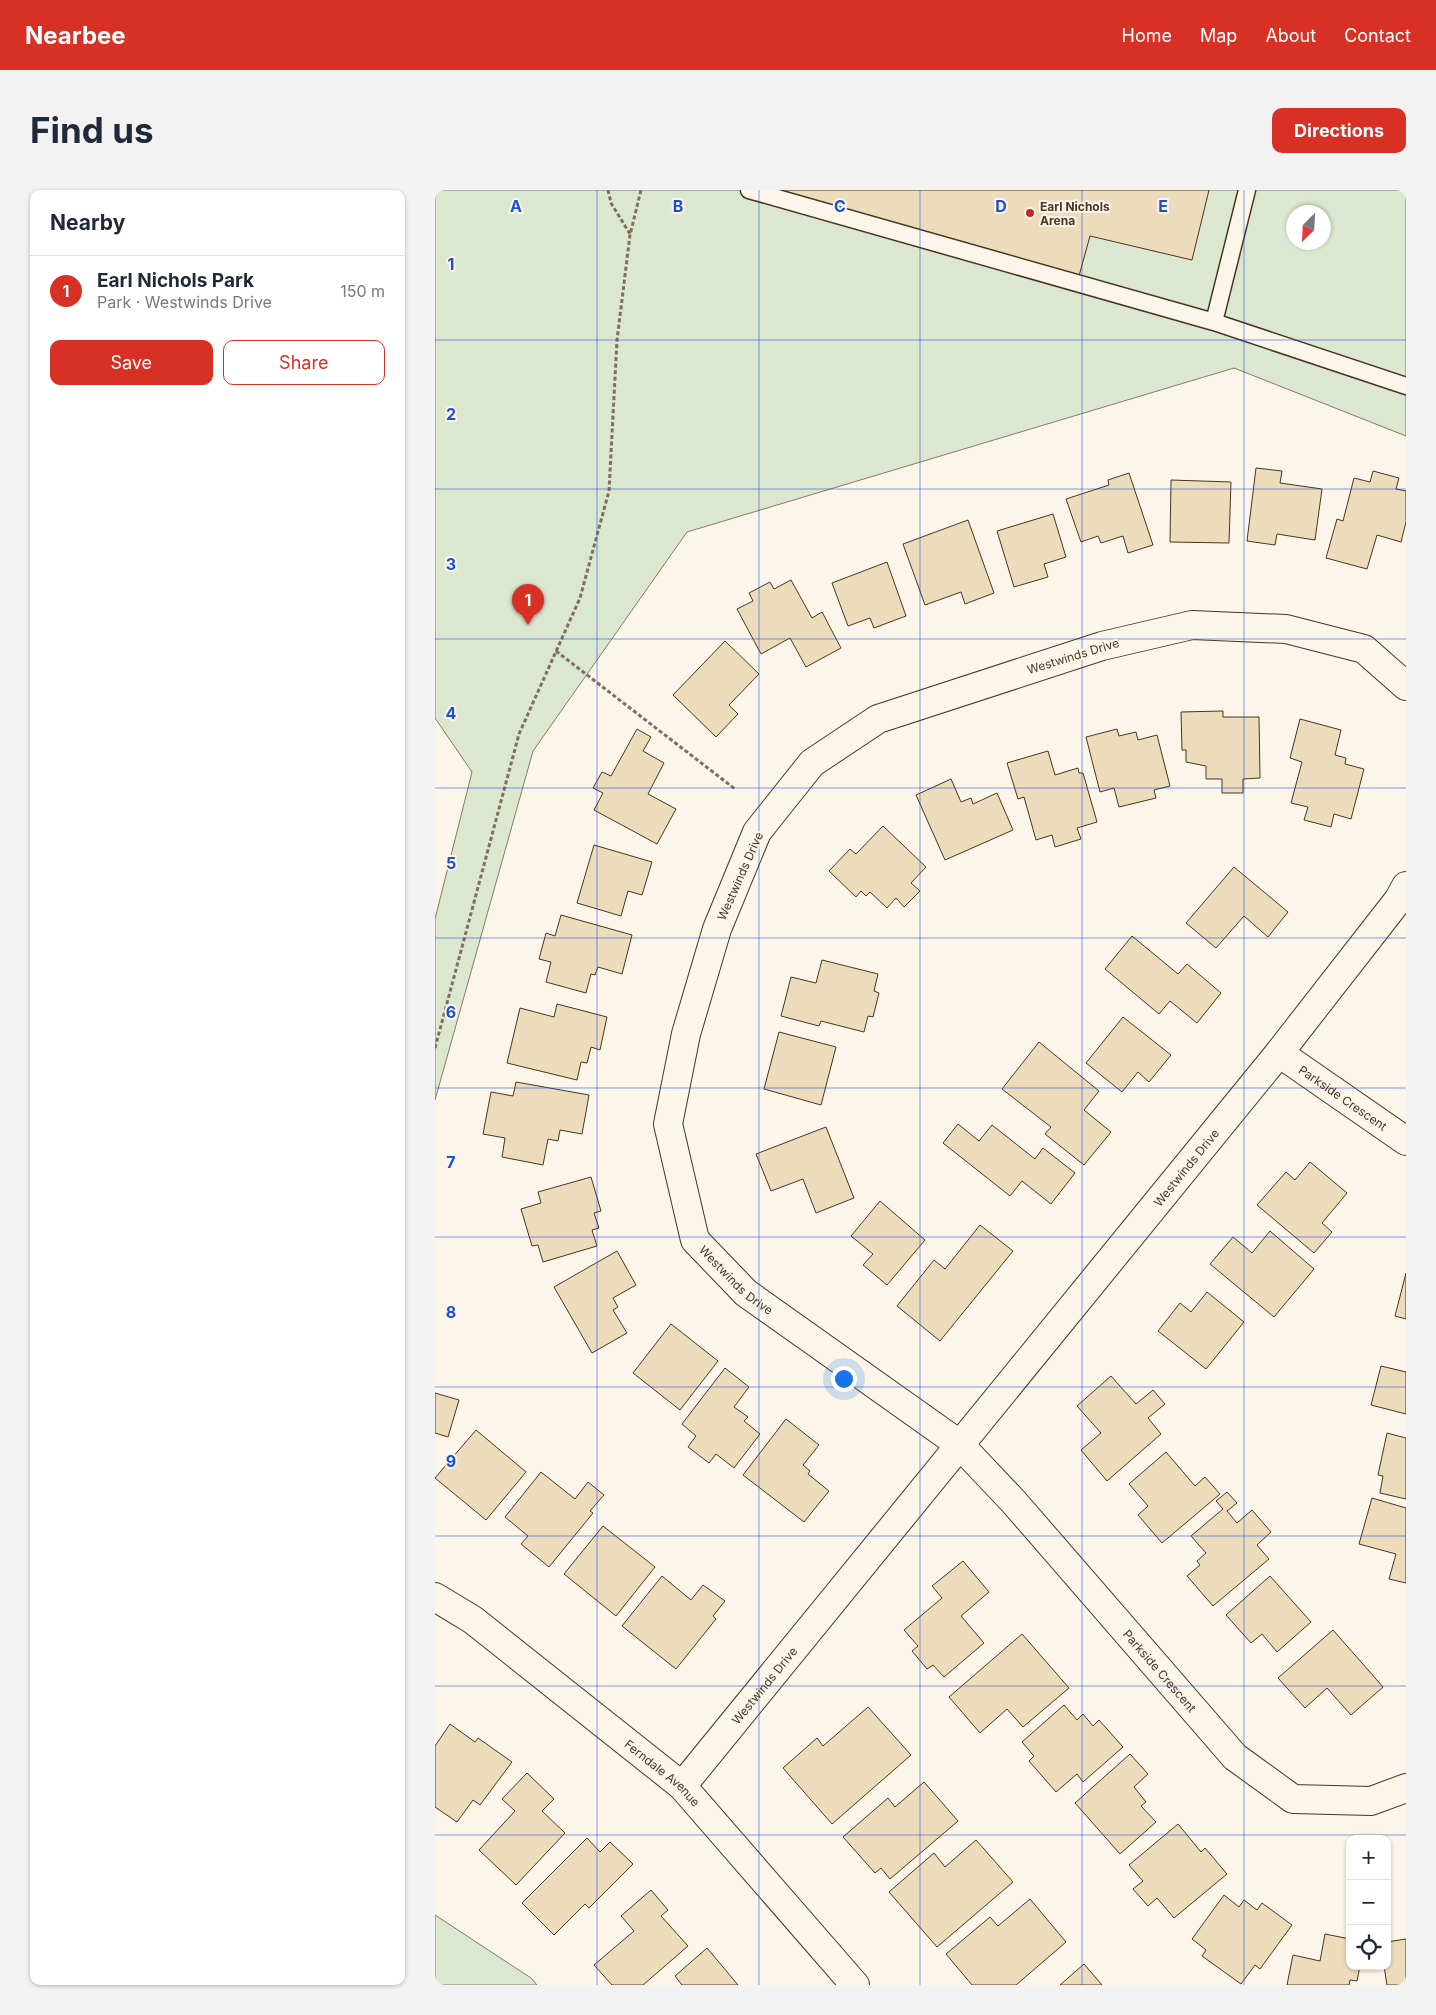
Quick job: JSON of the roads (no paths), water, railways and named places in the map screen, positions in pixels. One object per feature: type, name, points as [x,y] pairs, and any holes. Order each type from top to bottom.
[{"type":"street","name":"Westwinds Drive","points":[[959,1444],[746,1293],[695,1240],[668,1124],[686,1034],[717,928],[757,832],[812,763],[878,719],[1102,646],[1191,625],[1286,629],[1363,649],[1406,686]]},
{"type":"street","name":"Westwinds Drive","points":[[682,1786],[1279,1053],[1399,899],[1406,886]]},
{"type":"street","name":"Parkside Crescent","points":[[1279,1053],[1406,1141]]},
{"type":"street","name":"Parkside Crescent","points":[[959,1444],[1013,1501],[1235,1757],[1293,1799],[1371,1801],[1406,1788]]},
{"type":"street","name":"Ferndale Avenue","points":[[435,1597],[473,1620],[682,1786],[855,1985]]},
{"type":"lane","points":[[749,190],[1214,322],[1406,386]]},
{"type":"lane","points":[[1214,322],[1247,190]]},
{"type":"place","name":"Earl Nichols Arena","points":[[1030,213]]},
{"type":"place","name":"Earl Nichols Park","points":[[528,625]]}]
